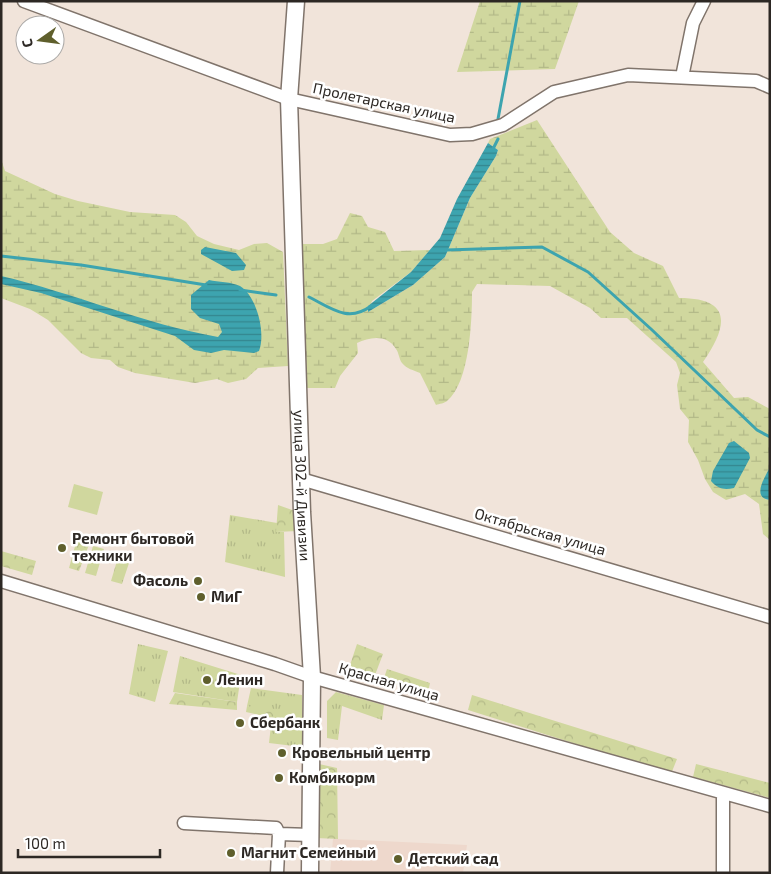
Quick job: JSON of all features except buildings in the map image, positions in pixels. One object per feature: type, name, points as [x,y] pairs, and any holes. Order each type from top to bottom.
[{"type":"main road","name":"улица 302-й Дивизии","points":[[296,1],[289,99],[301,479],[312,677],[310,873]]},
{"type":"street","name":"Пролетарская улица","points":[[24,1],[289,99],[450,135],[472,134],[503,125],[554,92],[628,75],[756,80],[770,87]]},
{"type":"street","points":[[682,77],[693,23],[704,1]]},
{"type":"street","name":"Октябрьская улица","points":[[301,479],[770,617]]},
{"type":"street","name":"Красная улица","points":[[1,581],[276,664],[312,677],[770,806]]},
{"type":"street","points":[[723,794],[723,873]]},
{"type":"street","points":[[184,823],[276,828],[279,834],[277,873]]},
{"type":"street","points":[[279,834],[311,835]]},
{"type":"shaded area","name":"Детский сад","points":[[333,839],[467,845],[463,873],[330,873]]},
{"type":"green space","points":[[480,1],[579,1],[555,69],[457,72]]},
{"type":"green space","points":[[537,120],[610,232],[634,253],[663,266],[679,298],[697,299],[709,303],[717,309],[721,316],[721,326],[717,337],[703,362],[734,398],[748,397],[770,409],[770,467],[765,477],[765,499],[770,500],[770,540],[763,534],[759,504],[745,494],[726,500],[713,492],[705,479],[698,460],[688,442],[689,420],[680,409],[677,385],[680,373],[676,362],[627,318],[601,318],[590,308],[550,286],[477,284],[472,292],[470,334],[465,366],[455,392],[445,402],[436,405],[420,373],[404,365],[392,344],[378,338],[367,339],[357,343],[358,353],[340,376],[335,388],[305,388],[301,244],[323,244],[337,239],[350,213],[362,216],[368,227],[385,232],[394,251],[430,250],[411,272],[372,301],[368,312],[413,285],[445,257],[470,198],[496,156],[498,150],[488,143],[490,139]]},
{"type":"green space","points":[[1,159],[5,171],[55,194],[130,212],[175,215],[186,222],[197,236],[214,244],[239,250],[254,244],[267,243],[283,252],[288,366],[258,368],[246,379],[228,383],[217,379],[195,383],[135,373],[118,367],[110,360],[91,358],[81,353],[48,320],[30,309],[1,298]]},
{"type":"green space","points":[[74,484],[103,492],[97,515],[68,507]]},
{"type":"green space","points":[[278,505],[295,511],[297,531],[276,532]]},
{"type":"green space","points":[[230,515],[277,523],[277,532],[284,532],[285,577],[225,562]]},
{"type":"green space","points":[[77,539],[90,542],[79,571],[69,568]]},
{"type":"green space","points":[[93,546],[104,549],[96,576],[85,573]]},
{"type":"green space","points":[[1,551],[36,561],[32,575],[1,566]]},
{"type":"green space","points":[[119,554],[131,557],[122,584],[111,581]]},
{"type":"green space","points":[[138,644],[168,651],[155,702],[129,694]]},
{"type":"green space","points":[[357,644],[383,654],[375,675],[349,668]]},
{"type":"green space","points":[[180,656],[241,675],[237,702],[173,692]]},
{"type":"green space","points":[[387,669],[430,683],[428,692],[383,681]]},
{"type":"green space","points":[[251,688],[302,695],[302,747],[269,743],[272,716],[247,706]]},
{"type":"green space","points":[[336,692],[384,705],[382,720],[342,706],[338,740],[327,738],[327,701]]},
{"type":"green space","points":[[175,693],[237,702],[237,710],[169,704]]},
{"type":"green space","points":[[472,695],[677,759],[671,774],[468,710]]},
{"type":"green space","points":[[247,706],[274,712],[274,718],[246,712]]},
{"type":"green space","points":[[319,764],[337,768],[338,839],[316,838]]},
{"type":"green space","points":[[696,764],[770,783],[770,798],[693,777]]},
{"type":"water","points":[[488,143],[498,150],[496,156],[470,198],[445,257],[413,285],[368,312],[368,306],[411,272],[440,238],[457,199]]},
{"type":"water","points":[[205,247],[236,253],[246,265],[244,270],[232,271],[201,254],[201,250]]},
{"type":"water","points":[[1,276],[163,324],[218,337],[222,332],[219,324],[200,318],[191,309],[191,295],[209,280],[237,285],[246,291],[255,306],[261,326],[261,344],[259,351],[254,353],[224,350],[211,353],[194,350],[175,336],[41,293],[1,284]]},
{"type":"water","points":[[734,441],[749,453],[750,458],[734,488],[721,488],[711,481],[713,471],[729,443]]},
{"type":"water","points":[[770,467],[770,500],[764,498],[760,491]]},
{"type":"waterway","points":[[498,119],[520,1]]},
{"type":"waterway","points":[[493,149],[498,139]]},
{"type":"waterway","points":[[446,250],[542,247],[588,272],[757,430],[770,437]]},
{"type":"waterway","points":[[1,256],[81,265],[206,285]]},
{"type":"waterway","points":[[240,290],[276,295]]},
{"type":"waterway","points":[[309,297],[332,309],[347,314],[363,311],[371,306]]},
{"type":"place","name":"Ремонт бытовой техники","points":[[62,548]]},
{"type":"place","name":"Фасоль","points":[[198,581]]},
{"type":"place","name":"МиГ","points":[[201,597]]},
{"type":"place","name":"Ленин","points":[[207,680]]},
{"type":"place","name":"Сбербанк","points":[[240,723]]},
{"type":"place","name":"Кровельный центр","points":[[282,753]]},
{"type":"place","name":"Комбикорм","points":[[279,778]]},
{"type":"place","name":"Магнит Семейный","points":[[231,853]]},
{"type":"place","name":"Детский сад","points":[[398,859]]}]
